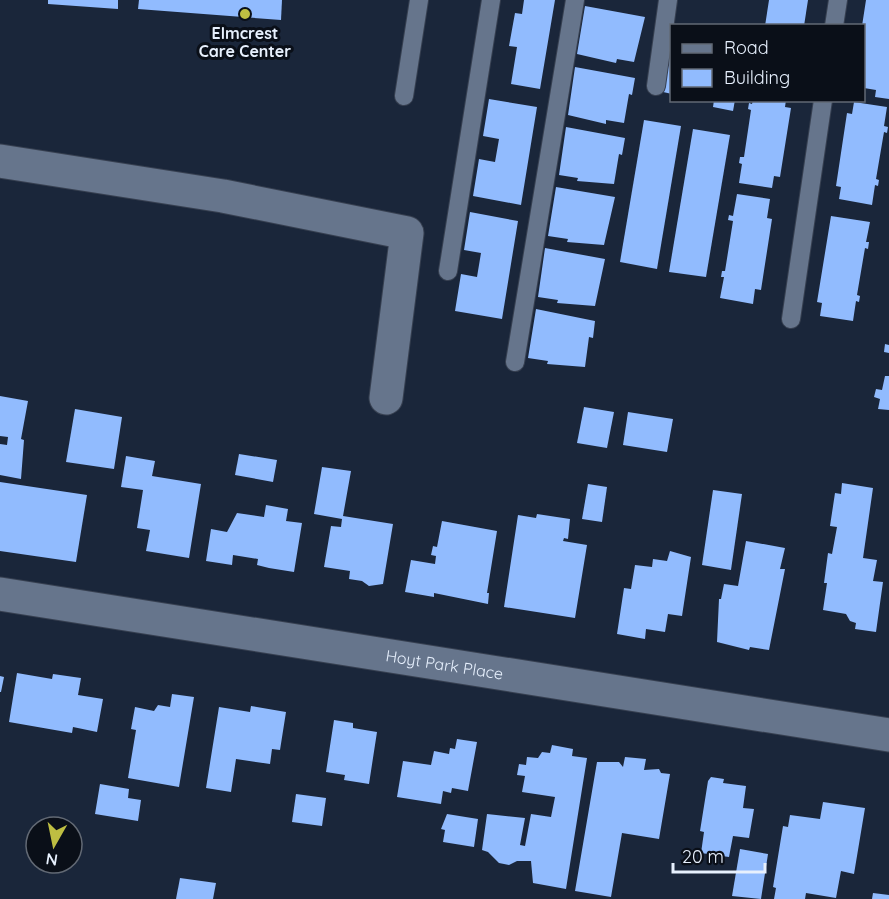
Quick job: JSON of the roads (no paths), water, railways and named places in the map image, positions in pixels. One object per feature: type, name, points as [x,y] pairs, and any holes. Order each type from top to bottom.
[{"type":"street","points":[[0,161],[223,196],[407,233],[386,398]]},
{"type":"street","name":"Hoyt Park Place","points":[[0,594],[889,735]]},
{"type":"lane","points":[[404,96],[419,0]]},
{"type":"lane","points":[[448,271],[491,0]]},
{"type":"lane","points":[[515,362],[575,0]]},
{"type":"lane","points":[[656,86],[668,0]]},
{"type":"lane","points":[[834,24],[838,0]]},
{"type":"lane","points":[[791,319],[823,102]]},
{"type":"place","name":"Elmcrest Care Center","points":[[245,14]]}]
